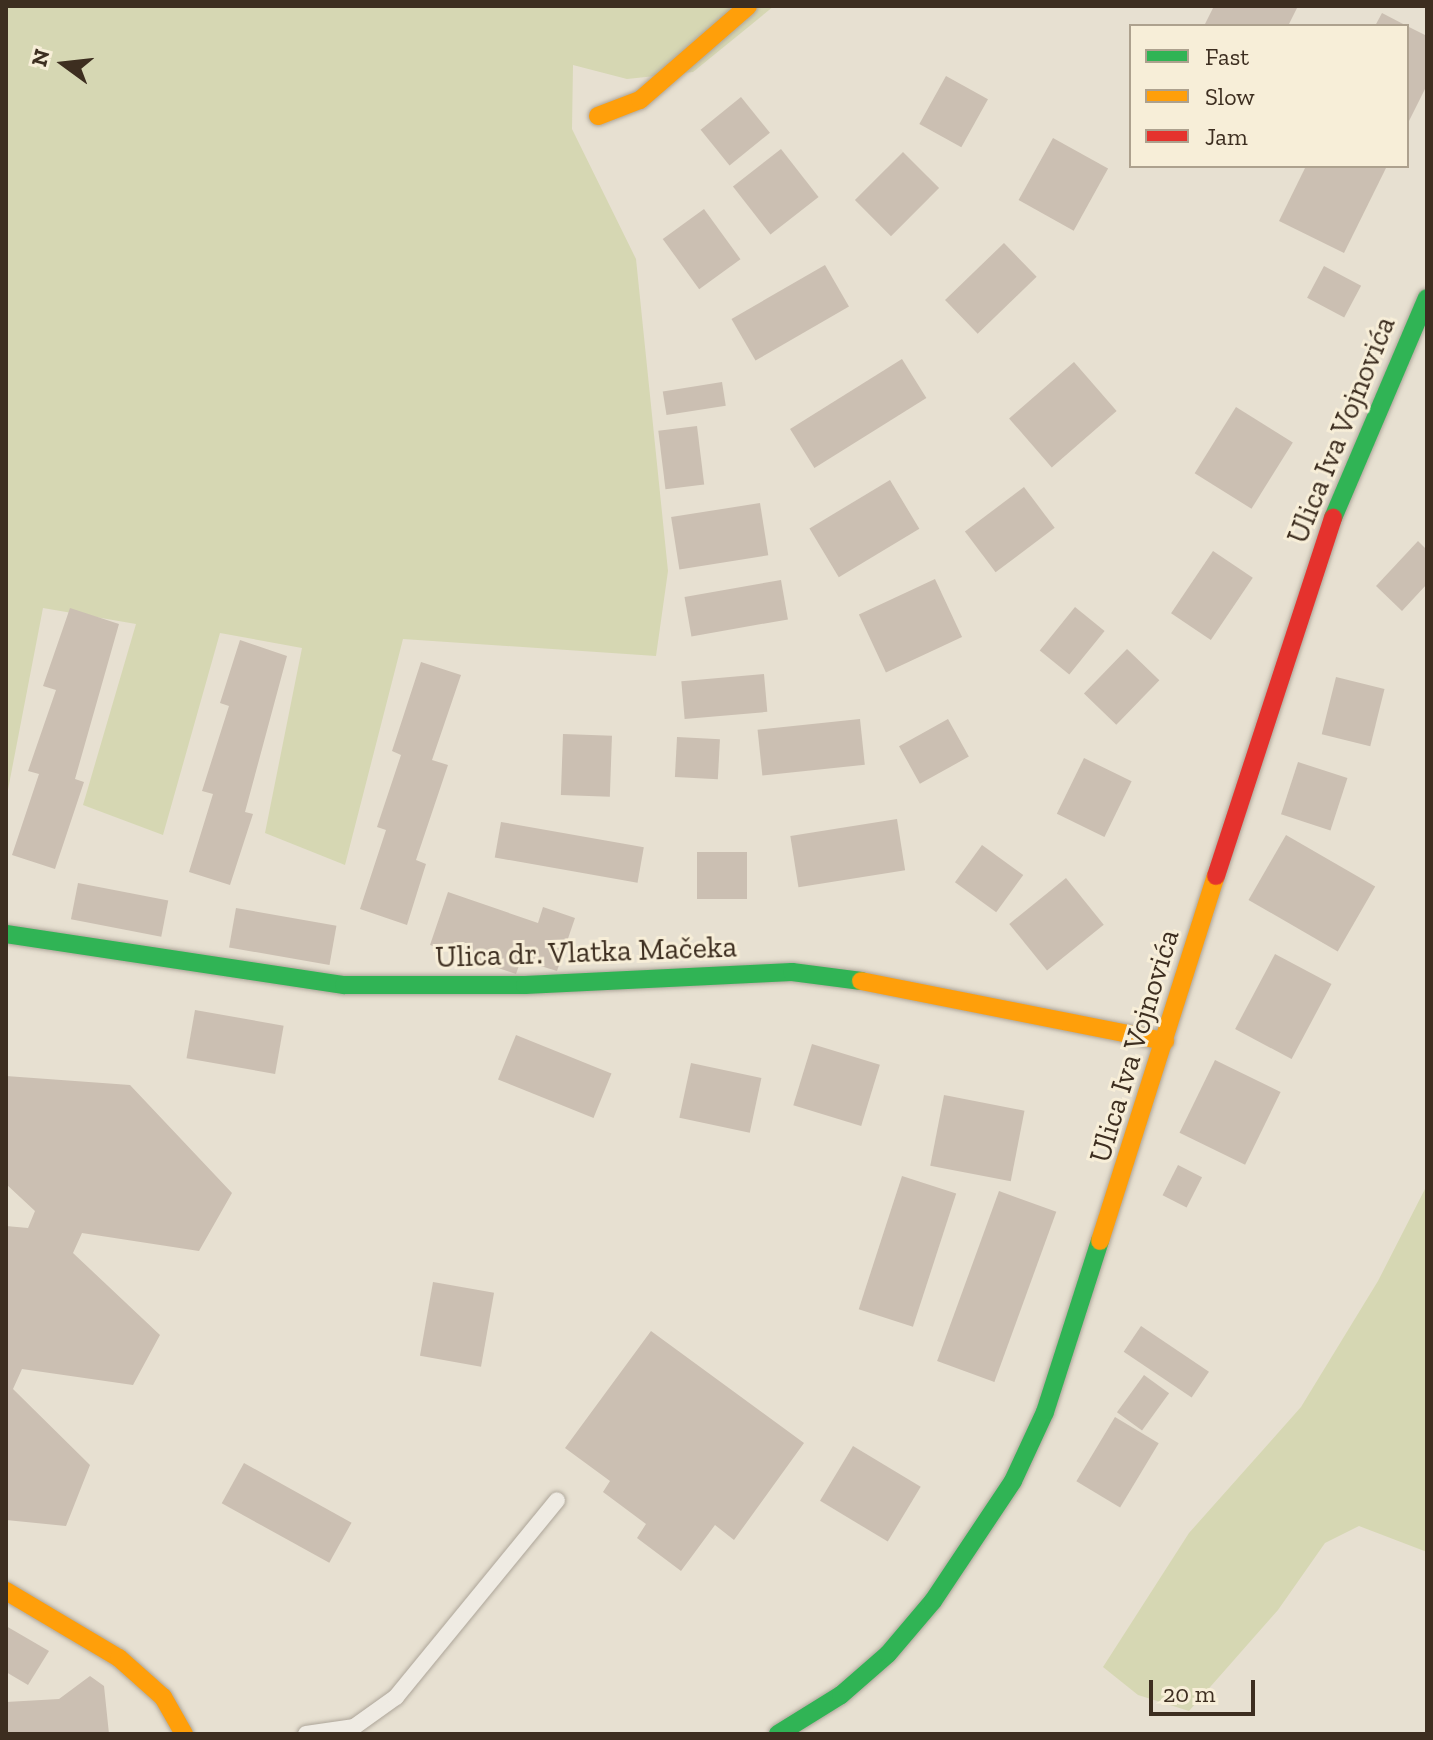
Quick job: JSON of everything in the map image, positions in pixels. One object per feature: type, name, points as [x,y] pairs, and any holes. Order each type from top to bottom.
[{"type":"main road","points":[[598,116],[640,100],[716,40],[748,6]]},
{"type":"main road","name":"Ulica Iva Vojnovića","points":[[778,1734],[841,1695],[888,1654],[973,1547],[1013,1481],[1067,1357],[1308,587],[1344,487],[1427,298]]},
{"type":"main road","name":"Ulica dr. Vlatka Mačeka","points":[[6,934],[344,985],[525,985],[792,972],[939,992],[1165,1041]]},
{"type":"main road","points":[[6,1591],[119,1658],[163,1697],[184,1734]]},
{"type":"lane","points":[[306,1734],[354,1727],[396,1697],[557,1500]]},
{"type":"green space","points":[[6,6],[774,6],[693,72],[627,79],[573,65],[572,129],[636,259],[668,571],[656,656],[403,639],[345,865],[265,833],[302,648],[220,633],[163,835],[83,805],[136,624],[43,608],[6,800]]},
{"type":"green space","points":[[1427,1185],[1427,1552],[1359,1526],[1325,1543],[1278,1610],[1189,1711],[1138,1695],[1103,1667],[1189,1533],[1301,1407],[1378,1281]]},
{"type":"building","points":[[1214,6],[1298,6],[1289,24],[1205,24]]},
{"type":"building","points":[[1382,13],[1403,24],[1376,24]]},
{"type":"building","points":[[1409,27],[1427,36],[1427,85],[1409,121]]},
{"type":"building","points":[[946,76],[988,99],[961,147],[919,124]]},
{"type":"building","points":[[741,97],[770,133],[730,165],[701,130]]},
{"type":"building","points":[[1053,138],[1108,169],[1074,231],[1019,200]]},
{"type":"building","points":[[781,149],[819,197],[770,235],[733,187]]},
{"type":"building","points":[[903,152],[939,188],[891,236],[855,200]]},
{"type":"building","points":[[1305,168],[1386,168],[1344,253],[1279,221]]},
{"type":"building","points":[[704,209],[740,259],[699,289],[663,239]]},
{"type":"building","points":[[1004,243],[1037,277],[978,334],[945,300]]},
{"type":"building","points":[[825,265],[849,307],[755,361],[731,319]]},
{"type":"building","points":[[1324,266],[1361,286],[1344,318],[1307,298]]},
{"type":"building","points":[[902,359],[926,398],[814,468],[790,429]]},
{"type":"building","points":[[1074,362],[1117,411],[1052,467],[1009,418]]},
{"type":"building","points":[[722,382],[726,406],[666,415],[663,391]]},
{"type":"building","points":[[1236,407],[1293,443],[1251,509],[1195,473]]},
{"type":"building","points":[[697,426],[704,485],[665,489],[658,431]]},
{"type":"building","points":[[890,480],[919,529],[839,577],[809,528]]},
{"type":"building","points":[[1024,487],[1055,528],[996,572],[965,532]]},
{"type":"building","points":[[760,503],[768,555],[679,569],[671,517]]},
{"type":"building","points":[[1418,541],[1427,550],[1427,584],[1402,611],[1376,586]]},
{"type":"building","points":[[1213,551],[1253,578],[1211,640],[1171,613]]},
{"type":"building","points":[[935,579],[962,637],[886,673],[859,614]]},
{"type":"building","points":[[781,580],[788,619],[691,636],[684,597]]},
{"type":"building","points":[[1075,607],[1105,631],[1069,674],[1040,651]]},
{"type":"building","points":[[70,608],[119,624],[75,779],[84,782],[55,869],[12,855],[39,774],[28,771],[56,690],[43,686]]},
{"type":"building","points":[[240,640],[287,656],[245,812],[253,814],[230,885],[189,872],[213,794],[202,791],[229,706],[220,703]]},
{"type":"building","points":[[1127,649],[1159,680],[1116,725],[1084,694]]},
{"type":"building","points":[[421,662],[461,675],[432,760],[448,765],[416,860],[426,864],[407,925],[360,909],[386,830],[377,827],[401,755],[392,751]]},
{"type":"building","points":[[764,674],[767,712],[685,719],[681,681]]},
{"type":"building","points":[[1336,677],[1385,689],[1370,746],[1322,734]]},
{"type":"building","points":[[860,719],[865,765],[762,776],[758,730]]},
{"type":"building","points":[[948,719],[969,757],[920,784],[899,746]]},
{"type":"building","points":[[563,734],[612,736],[610,797],[561,795]]},
{"type":"building","points":[[677,737],[720,739],[718,779],[675,777]]},
{"type":"building","points":[[1084,758],[1132,781],[1104,837],[1057,814]]},
{"type":"building","points":[[1298,762],[1347,778],[1330,830],[1281,814]]},
{"type":"building","points":[[897,819],[905,870],[798,887],[790,836]]},
{"type":"building","points":[[501,822],[644,847],[638,883],[495,857]]},
{"type":"building","points":[[1286,835],[1375,887],[1338,951],[1248,900]]},
{"type":"building","points":[[982,845],[1023,875],[996,912],[955,882]]},
{"type":"building","points":[[697,852],[747,852],[747,899],[697,899]]},
{"type":"building","points":[[1066,878],[1104,925],[1047,971],[1009,924]]},
{"type":"building","points":[[78,883],[168,901],[161,937],[71,919]]},
{"type":"building","points":[[448,892],[538,923],[543,907],[575,918],[557,971],[521,960],[516,974],[430,945]]},
{"type":"building","points":[[236,908],[336,926],[330,965],[229,947]]},
{"type":"building","points":[[1275,954],[1332,984],[1292,1059],[1235,1029]]},
{"type":"building","points":[[195,1010],[284,1026],[275,1074],[186,1058]]},
{"type":"building","points":[[516,1035],[611,1074],[594,1118],[498,1080]]},
{"type":"building","points":[[812,1044],[880,1065],[861,1126],[793,1105]]},
{"type":"building","points":[[1215,1060],[1281,1092],[1245,1165],[1179,1133]]},
{"type":"building","points":[[691,1063],[761,1078],[750,1133],[679,1118]]},
{"type":"building","points":[[6,1076],[130,1085],[232,1193],[199,1251],[82,1233],[73,1253],[160,1335],[133,1385],[22,1369],[13,1389],[90,1465],[66,1526],[6,1520],[6,1226],[28,1228],[35,1211],[6,1184]]},
{"type":"building","points":[[944,1095],[1024,1111],[1011,1181],[930,1166]]},
{"type":"building","points":[[1178,1165],[1202,1177],[1187,1208],[1163,1195]]},
{"type":"building","points":[[902,1176],[956,1194],[913,1327],[859,1309]]},
{"type":"building","points":[[999,1191],[1056,1212],[994,1382],[937,1361]]},
{"type":"building","points":[[433,1282],[494,1293],[481,1367],[420,1356]]},
{"type":"building","points":[[1141,1326],[1209,1372],[1192,1398],[1124,1352]]},
{"type":"building","points":[[651,1331],[804,1443],[734,1540],[715,1525],[681,1571],[637,1538],[646,1524],[603,1492],[610,1481],[565,1448]]},
{"type":"building","points":[[1144,1375],[1169,1393],[1142,1430],[1117,1412]]},
{"type":"building","points":[[1115,1417],[1159,1443],[1120,1508],[1076,1481]]},
{"type":"building","points":[[853,1446],[921,1487],[888,1542],[820,1501]]},
{"type":"building","points":[[244,1463],[352,1523],[329,1563],[222,1503]]},
{"type":"building","points":[[6,1626],[49,1651],[28,1685],[6,1672]]},
{"type":"building","points":[[90,1676],[104,1686],[109,1734],[6,1734],[6,1702],[59,1699]]},
{"type":"traffic: fast","points":[[1333,518],[1427,298]]},
{"type":"traffic: fast","points":[[6,934],[344,985],[525,985],[792,972],[861,981]]},
{"type":"traffic: fast","points":[[778,1734],[841,1695],[888,1654],[933,1601],[1013,1481],[1045,1412],[1100,1241]]},
{"type":"traffic: slow","points":[[598,116],[640,100],[748,6]]},
{"type":"traffic: slow","points":[[1100,1241],[1216,876]]},
{"type":"traffic: slow","points":[[861,981],[1165,1041]]},
{"type":"traffic: slow","points":[[6,1591],[119,1658],[163,1697],[184,1734]]},
{"type":"traffic: jam","points":[[1216,876],[1333,518]]}]
